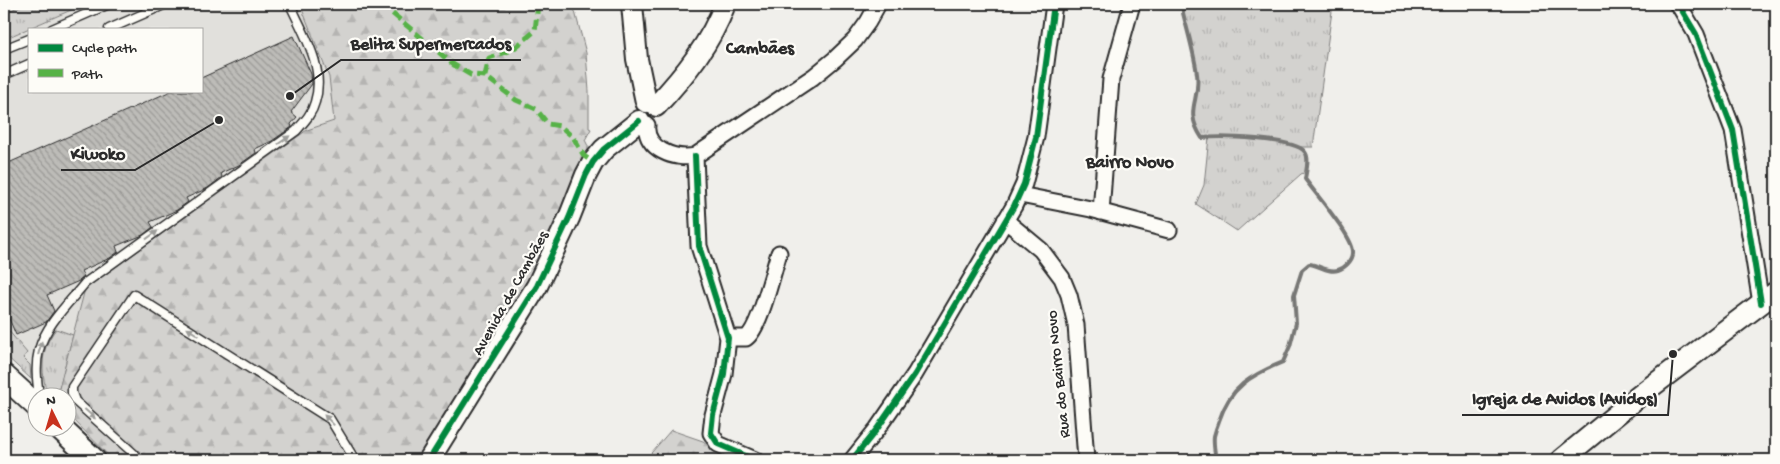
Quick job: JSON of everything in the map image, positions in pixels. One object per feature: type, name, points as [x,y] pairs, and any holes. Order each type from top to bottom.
[{"type":"main road","points":[[4,376],[28,398]]},
{"type":"main road","points":[[69,436],[94,460]]},
{"type":"street","points":[[632,4],[637,59],[651,104]]},
{"type":"street","points":[[725,4],[698,56],[676,84],[651,104],[637,108],[636,115],[643,123],[653,144],[672,156],[681,158],[695,156],[813,77],[855,40],[878,4]]},
{"type":"street","points":[[852,460],[877,429],[915,374],[1020,195],[1032,159],[1036,137],[1054,4]]},
{"type":"street","points":[[1101,212],[1111,79],[1132,4]]},
{"type":"street","points":[[1561,460],[1639,396],[1768,298],[1733,130],[1696,34],[1677,4]]},
{"type":"street","name":"Avenida de Cambães","points":[[429,460],[537,286],[593,162],[604,150],[643,123]]},
{"type":"street","points":[[695,156],[699,246],[728,338],[724,374],[713,415],[711,433],[718,444],[755,460]]},
{"type":"street","points":[[1020,195],[1101,212],[1169,230]]},
{"type":"street","name":"Rua do Bairro Novo","points":[[1005,220],[1041,250],[1062,278],[1069,295],[1076,324],[1086,460]]},
{"type":"street","points":[[728,338],[746,338],[751,333],[759,316],[779,253]]},
{"type":"lane","points":[[54,28],[109,4]]},
{"type":"lane","points":[[111,28],[166,4]]},
{"type":"lane","points":[[38,386],[37,370],[39,352],[44,338],[65,307],[86,283],[296,131],[309,115],[315,102],[318,88],[317,69],[290,4]]},
{"type":"lane","points":[[4,49],[28,39]]},
{"type":"lane","points":[[4,75],[28,64]]},
{"type":"lane","points":[[141,460],[74,400],[72,393],[72,387],[134,295],[330,419],[355,460]]},
{"type":"shaded area","points":[[85,4],[300,4],[329,77],[334,121],[307,130],[85,289],[60,386],[38,386],[4,354],[4,39],[28,29],[28,92],[202,92],[202,28],[29,28]]},
{"type":"green space","points":[[25,4],[85,4],[4,39],[4,13]]},
{"type":"green space","points":[[300,4],[573,4],[586,53],[589,128],[591,129],[585,140],[588,146],[588,154],[525,292],[418,460],[113,460],[78,424],[78,386],[60,386],[85,289],[307,130],[334,121],[329,77]]},
{"type":"green space","points":[[1183,4],[1333,4],[1313,147],[1300,147],[1306,155],[1306,172],[1301,174],[1237,231],[1196,204],[1204,185],[1209,137],[1202,138],[1194,120],[1193,112],[1198,83],[1193,51],[1183,13]]},
{"type":"green space","points":[[4,325],[27,353],[23,358],[30,365],[31,379],[4,354]]},
{"type":"green space","points":[[56,329],[73,335],[60,386],[46,386],[44,377],[43,360],[51,337]]},
{"type":"green space","points":[[671,430],[703,441],[714,449],[739,460],[645,460]]},
{"type":"building","points":[[294,36],[311,74],[312,84],[291,112],[297,117],[291,124],[292,127],[272,141],[255,149],[256,153],[239,165],[221,173],[222,177],[208,188],[186,198],[188,202],[177,210],[150,222],[153,227],[143,235],[116,246],[118,252],[110,258],[81,271],[84,277],[79,281],[47,295],[54,311],[46,322],[16,335],[7,314],[4,318],[4,165],[169,92],[202,92],[202,78]]},
{"type":"waterway","points":[[1183,4],[1183,13],[1193,51],[1198,83],[1193,112],[1194,120],[1202,138],[1224,137],[1273,141],[1298,147],[1305,152],[1307,161],[1305,179],[1348,237],[1353,253],[1348,263],[1338,270],[1334,271],[1309,264],[1302,270],[1294,295],[1296,323],[1290,346],[1283,362],[1252,377],[1229,399],[1214,436],[1216,460]]},
{"type":"marked path","points":[[381,4],[454,65],[471,75],[485,76],[516,100],[536,109],[548,124],[560,126],[573,137],[584,156],[593,162]]},
{"type":"marked path","points":[[485,76],[489,58],[512,50],[535,31],[538,4]]},
{"type":"cycle path","points":[[852,460],[877,429],[915,374],[1014,206],[1024,184],[1036,137],[1054,4]]},
{"type":"cycle path","points":[[1677,4],[1696,34],[1733,130],[1761,303]]},
{"type":"cycle path","points":[[429,460],[537,286],[593,162],[604,149],[639,121]]},
{"type":"cycle path","points":[[695,156],[699,246],[728,338],[724,374],[713,415],[711,433],[718,444],[755,460]]},
{"type":"place","name":"Belita Supermercados","points":[[290,96]]},
{"type":"place","name":"Kiwoko","points":[[219,120]]},
{"type":"place","name":"Igreja de Avidos (Avidos)","points":[[1673,354]]},
{"type":"district","name":"Cambães","points":[[760,49]]},
{"type":"district","name":"Bairro Novo","points":[[1130,163]]}]
